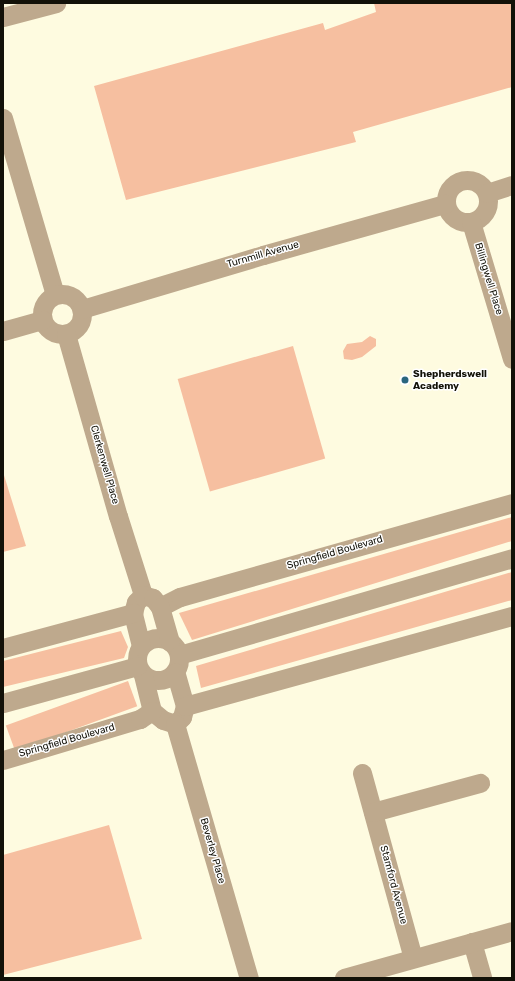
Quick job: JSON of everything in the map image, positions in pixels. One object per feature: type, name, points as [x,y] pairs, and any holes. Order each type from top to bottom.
[{"type":"street","points":[[3,17],[56,3]]},
{"type":"street","points":[[3,118],[55,295]]},
{"type":"street","points":[[461,180],[474,180],[484,188],[487,193],[487,208],[478,219],[471,222],[457,220],[447,210],[445,204],[445,198],[450,186],[461,180]]},
{"type":"street","points":[[487,193],[512,186]]},
{"type":"street","name":"Turnmill Avenue","points":[[82,309],[263,255],[445,204]]},
{"type":"street","name":"Billingwell Place","points":[[471,222],[512,359]]},
{"type":"street","points":[[55,295],[68,295],[74,298],[82,309],[82,316],[77,328],[66,334],[51,332],[42,320],[42,308],[45,302],[55,295]]},
{"type":"street","points":[[3,331],[42,320]]},
{"type":"street","name":"Clerkenwell Place","points":[[66,334],[118,516],[143,595]]},
{"type":"street","name":"Springfield Boulevard","points":[[160,607],[180,597],[512,503]]},
{"type":"street","points":[[175,656],[512,558]]},
{"type":"street","points":[[3,702],[140,671],[157,681],[170,677],[175,656],[165,639],[152,638],[141,646],[136,659],[140,671],[152,711],[163,720],[174,724],[182,717],[185,706],[175,656],[160,607],[153,598],[143,595],[136,602],[133,613],[141,646]]},
{"type":"street","points":[[3,648],[133,613]]},
{"type":"street","points":[[185,706],[512,616]]},
{"type":"street","name":"Springfield Boulevard","points":[[3,760],[140,719],[152,711]]},
{"type":"street","name":"Beverley Place","points":[[174,724],[249,978]]},
{"type":"street","name":"Stamford Avenue","points":[[362,774],[413,958]]},
{"type":"street","points":[[373,812],[480,783]]},
{"type":"street","points":[[344,978],[512,931]]},
{"type":"street","points":[[472,942],[482,978]]},
{"type":"shaded area","points":[[374,3],[512,3],[512,87],[353,132],[356,142],[126,200],[94,86],[323,23],[325,30],[376,12]]},
{"type":"shaded area","points":[[370,336],[376,339],[376,346],[362,357],[352,360],[344,359],[343,351],[347,344],[362,342]]},
{"type":"shaded area","points":[[293,346],[325,458],[210,492],[178,379]]},
{"type":"shaded area","points":[[3,472],[26,546],[3,552]]},
{"type":"shaded area","points":[[512,517],[512,541],[192,640],[179,613]]},
{"type":"shaded area","points":[[512,572],[512,600],[201,688],[196,666]]},
{"type":"shaded area","points":[[121,631],[128,647],[124,658],[3,687],[3,661]]},
{"type":"shaded area","points":[[128,681],[137,706],[15,751],[6,725]]},
{"type":"shaded area","points":[[109,825],[142,939],[3,975],[3,855]]},
{"type":"place","name":"Shepherdswell Academy","points":[[405,380]]}]
